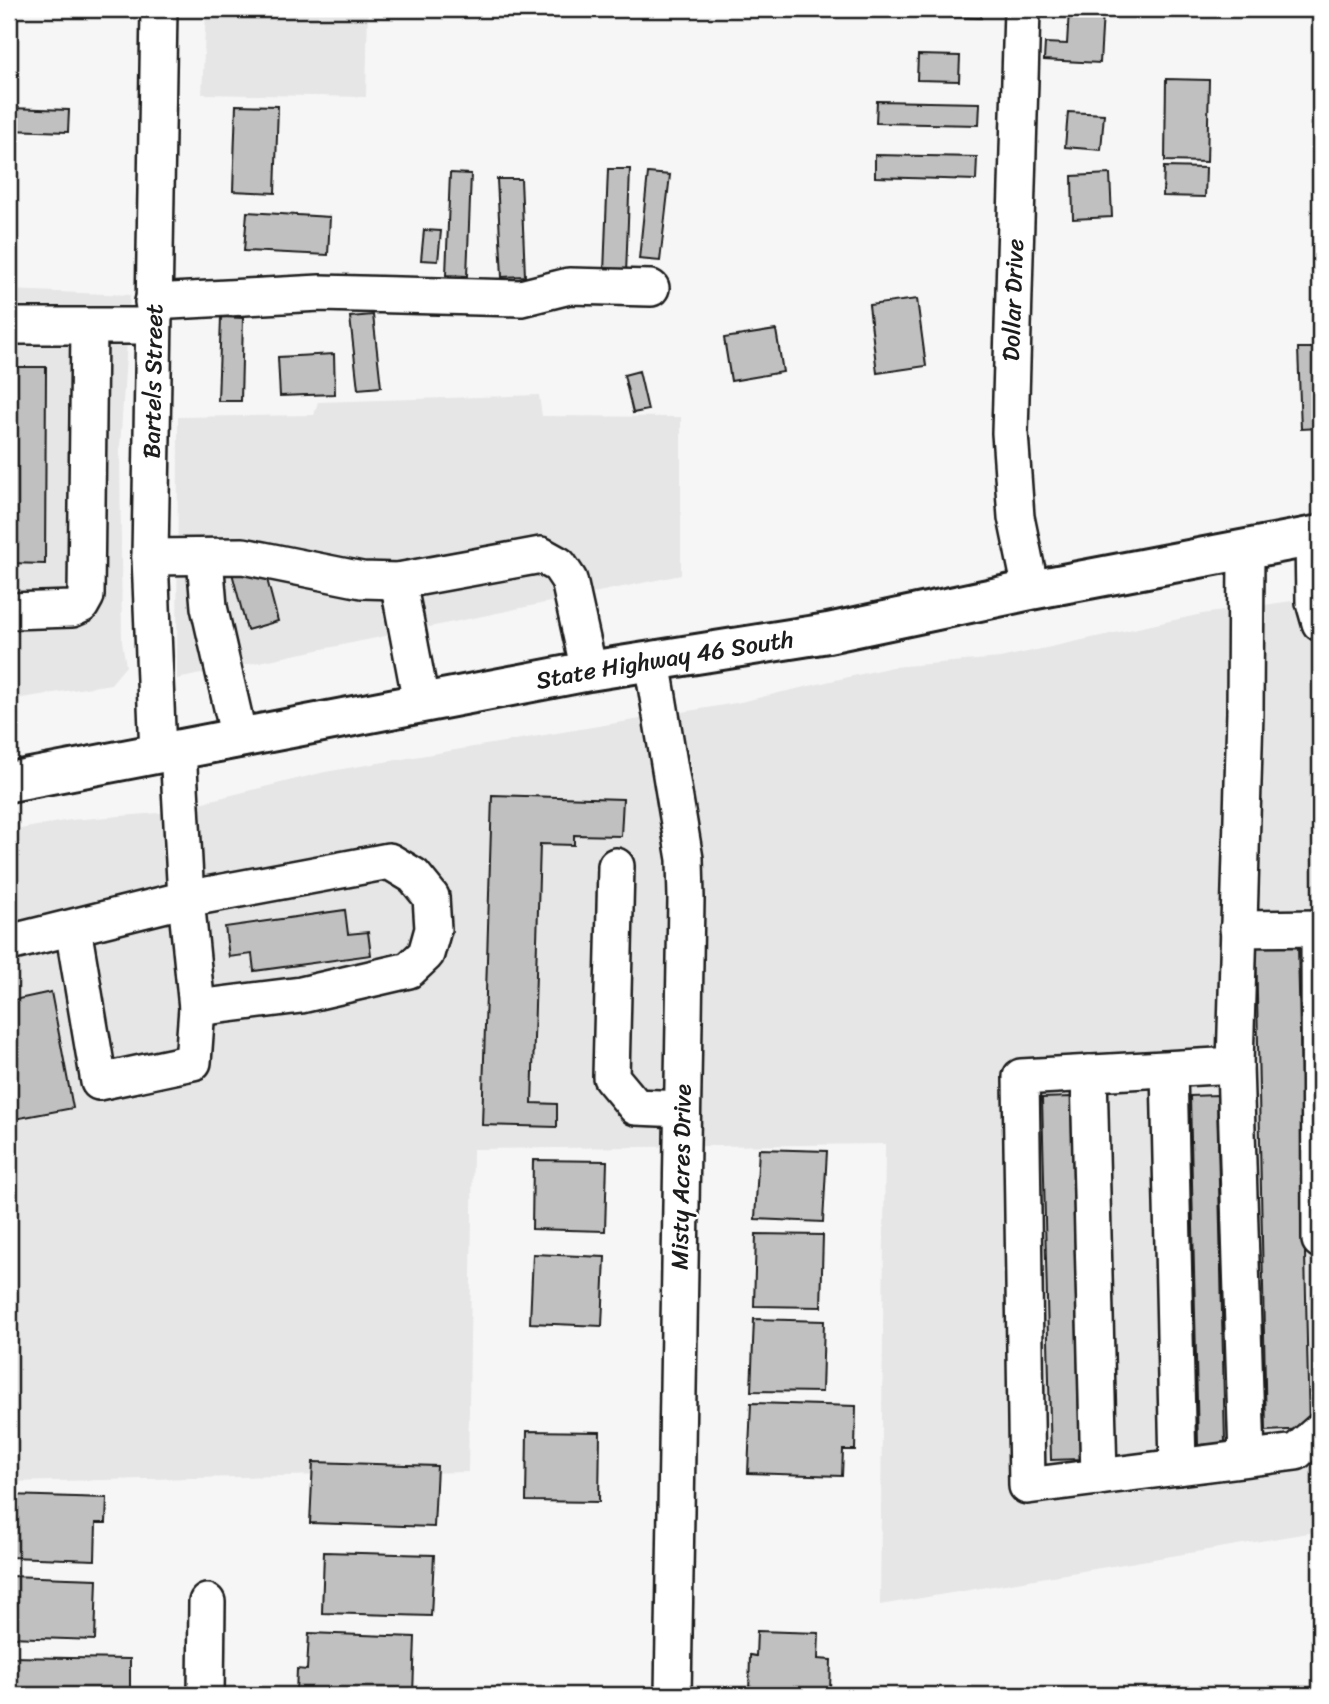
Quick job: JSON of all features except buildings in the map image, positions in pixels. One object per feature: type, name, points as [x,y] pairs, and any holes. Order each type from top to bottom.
[{"type":"main road","name":"State Highway 46 South","points":[[9,782],[589,671],[828,633],[1031,590],[1317,535]]},
{"type":"street","name":"Bartels Street","points":[[73,928],[99,1082],[193,1062],[197,1008],[168,752],[150,558],[159,9]]},
{"type":"street","name":"Dollar Drive","points":[[1022,9],[1010,433],[1016,517],[1031,590]]},
{"type":"street","points":[[9,326],[89,327],[153,314],[320,293],[521,298],[569,286],[652,288]]},
{"type":"street","points":[[9,611],[72,609],[81,605],[86,596],[89,327]]},
{"type":"street","points":[[1317,535],[1314,602],[1320,623]]},
{"type":"street","points":[[1246,550],[1245,712],[1235,1065],[1247,1458]]},
{"type":"street","points":[[150,558],[243,556],[362,580],[398,581],[541,555],[559,565],[569,580],[589,671]]},
{"type":"street","points":[[205,558],[209,607],[239,738]]},
{"type":"street","points":[[398,581],[421,702]]},
{"type":"street","name":"Misty Acres Drive","points":[[652,662],[685,859],[673,1695]]},
{"type":"street","points":[[9,943],[186,899],[389,862],[414,876],[431,897],[433,929],[426,954],[409,970],[301,995],[197,1008]]},
{"type":"street","points":[[616,866],[611,1077],[636,1107],[682,1110]]},
{"type":"street","points":[[1238,929],[1319,928],[1320,1240]]},
{"type":"street","points":[[1235,1065],[1021,1077],[1027,1486],[1296,1452],[1320,1431]]},
{"type":"street","points":[[1169,1069],[1178,1467]]},
{"type":"street","points":[[1089,1073],[1099,1477]]},
{"type":"street","points":[[206,1695],[207,1602]]},
{"type":"shaded area","points":[[206,9],[368,9],[366,97],[202,94]]},
{"type":"shaded area","points":[[9,290],[130,295],[120,448],[122,641],[126,666],[111,684],[9,700]]},
{"type":"shaded area","points":[[539,395],[542,416],[681,417],[681,575],[177,679],[178,417],[314,415],[318,402]]},
{"type":"shaded area","points":[[1320,597],[1320,1531],[880,1605],[885,1144],[473,1149],[468,1472],[9,1482],[9,831],[70,820],[159,813],[325,772],[736,703],[892,667],[1000,658],[1202,614]]}]
